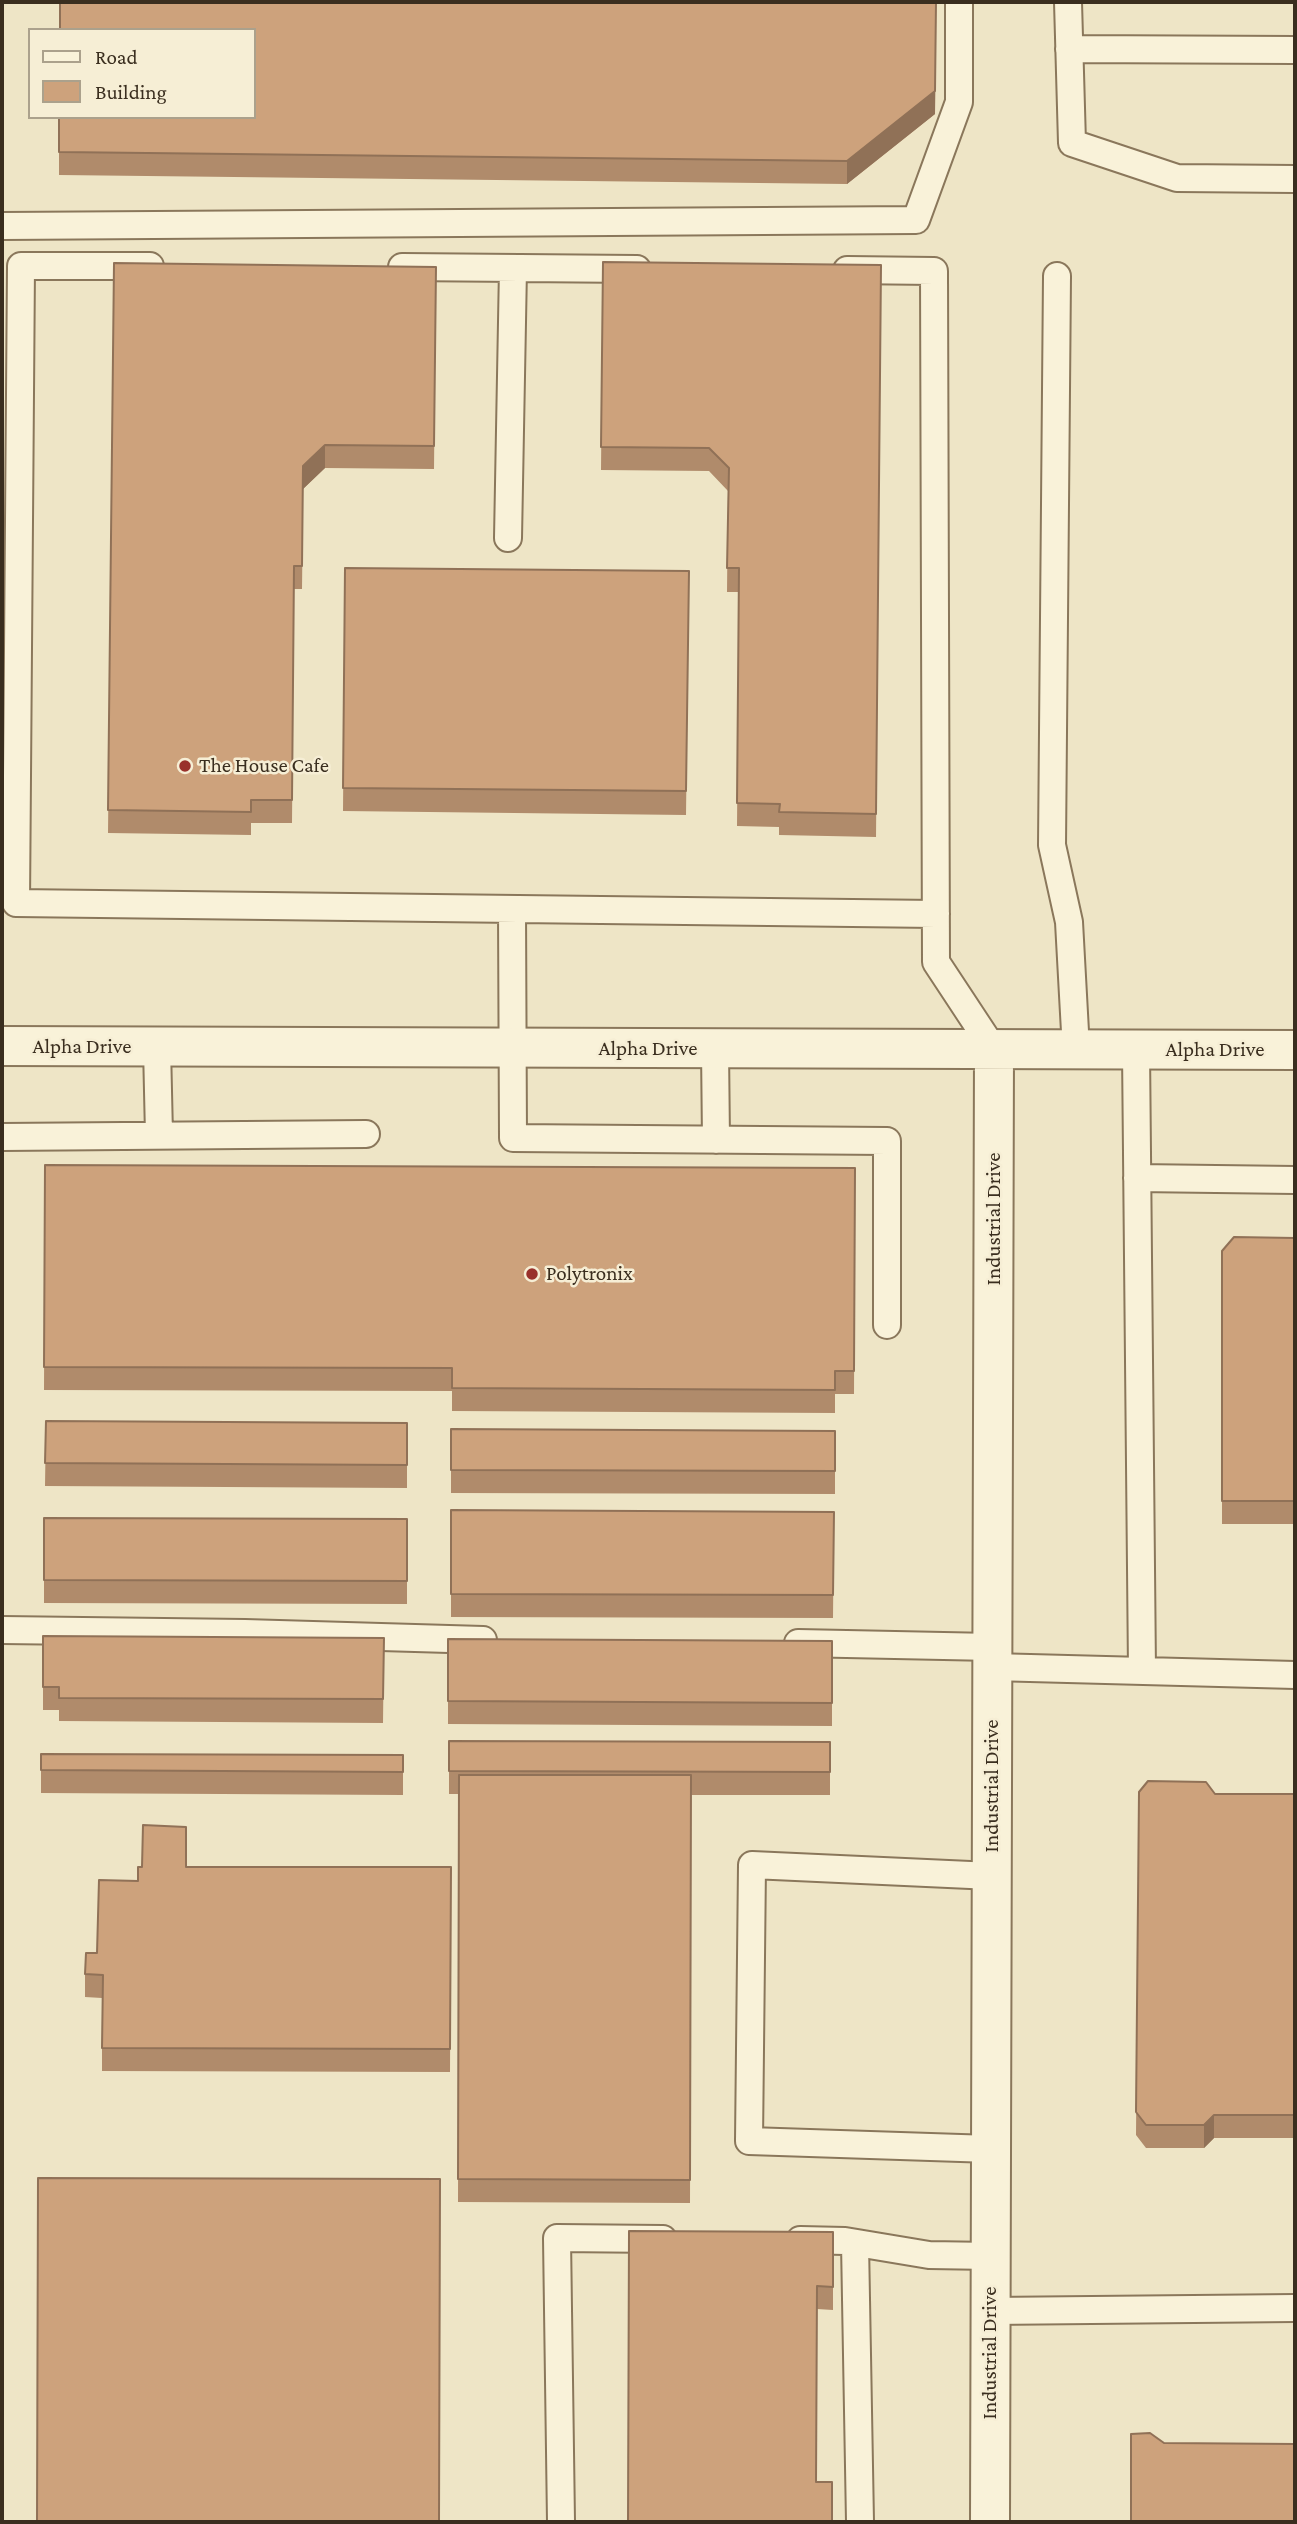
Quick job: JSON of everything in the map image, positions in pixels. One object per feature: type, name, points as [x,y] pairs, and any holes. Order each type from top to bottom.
[{"type":"street","name":"Alpha Drive","points":[[2,1046],[1295,1050]]},
{"type":"street","name":"Industrial Drive","points":[[990,2522],[994,1050]]},
{"type":"lane","points":[[2,226],[916,220],[959,102],[959,2]]},
{"type":"lane","points":[[1068,2],[1072,144],[1177,178],[1295,179]]},
{"type":"lane","points":[[1069,49],[1295,50]]},
{"type":"lane","points":[[172,266],[21,266],[10,569],[16,903],[936,914]]},
{"type":"lane","points":[[376,267],[662,269]]},
{"type":"lane","points":[[508,538],[513,268]]},
{"type":"lane","points":[[825,270],[934,271],[936,962],[994,1050]]},
{"type":"lane","points":[[1057,276],[1052,845],[1069,922],[1076,1050]]},
{"type":"lane","points":[[512,909],[513,1138],[887,1141],[887,1325]]},
{"type":"lane","points":[[157,1047],[159,1135]]},
{"type":"lane","points":[[715,1049],[716,1140]]},
{"type":"lane","points":[[1136,1050],[1142,1671]]},
{"type":"lane","points":[[2,1137],[366,1134]]},
{"type":"lane","points":[[1137,1178],[1295,1180]]},
{"type":"lane","points":[[2,1630],[509,1640]]},
{"type":"lane","points":[[775,1643],[992,1657],[1142,1671],[1295,1675]]},
{"type":"lane","points":[[991,2149],[749,2141],[749,2127],[752,1865],[992,1876]]},
{"type":"lane","points":[[561,2522],[557,2238],[694,2239]]},
{"type":"lane","points":[[776,2240],[855,2243],[929,2255],[991,2256]]},
{"type":"lane","points":[[855,2243],[860,2522]]},
{"type":"lane","points":[[990,2311],[1295,2308]]},
{"type":"building","points":[[60,2],[936,2],[935,91],[847,161],[59,152],[59,119],[256,119],[256,28],[60,28]]},
{"type":"building","points":[[603,262],[881,265],[876,814],[779,812],[780,804],[737,803],[739,568],[727,568],[729,468],[709,448],[601,447]]},
{"type":"building","points":[[114,263],[436,267],[434,446],[325,445],[303,466],[302,566],[294,566],[292,800],[251,800],[251,812],[108,810]]},
{"type":"building","points":[[345,568],[689,571],[686,791],[343,788]]},
{"type":"building","points":[[45,1165],[855,1168],[854,1371],[835,1371],[835,1390],[452,1388],[452,1368],[44,1367]]},
{"type":"building","points":[[1234,1237],[1295,1238],[1295,1501],[1222,1501],[1222,1251]]},
{"type":"building","points":[[46,1421],[407,1423],[407,1465],[45,1463]]},
{"type":"building","points":[[451,1429],[835,1431],[835,1471],[451,1470]]},
{"type":"building","points":[[451,1510],[834,1512],[833,1595],[451,1594]]},
{"type":"building","points":[[44,1518],[407,1519],[407,1581],[44,1580]]},
{"type":"building","points":[[43,1636],[384,1638],[383,1699],[59,1698],[59,1687],[43,1687]]},
{"type":"building","points":[[448,1639],[832,1641],[832,1703],[448,1701]]},
{"type":"building","points":[[449,1741],[830,1742],[830,1772],[449,1771]]},
{"type":"building","points":[[41,1754],[403,1755],[403,1772],[41,1770]]},
{"type":"building","points":[[459,1775],[691,1775],[690,2180],[458,2179]]},
{"type":"building","points":[[1148,1781],[1206,1782],[1215,1794],[1295,1794],[1295,2115],[1214,2115],[1204,2125],[1146,2125],[1136,2112],[1139,1792]]},
{"type":"building","points":[[143,1825],[186,1827],[186,1867],[451,1867],[450,2049],[102,2048],[103,1975],[85,1974],[86,1953],[97,1953],[99,1880],[138,1881],[138,1867],[142,1867]]},
{"type":"building","points":[[38,2178],[440,2179],[439,2522],[37,2522]]},
{"type":"building","points":[[629,2231],[833,2232],[833,2287],[817,2286],[816,2482],[832,2482],[832,2522],[628,2522]]},
{"type":"building","points":[[1150,2433],[1164,2443],[1295,2444],[1295,2522],[1131,2522],[1131,2434]]},
{"type":"place","name":"The House Cafe","points":[[185,766]]},
{"type":"place","name":"Polytronix","points":[[532,1274]]}]
